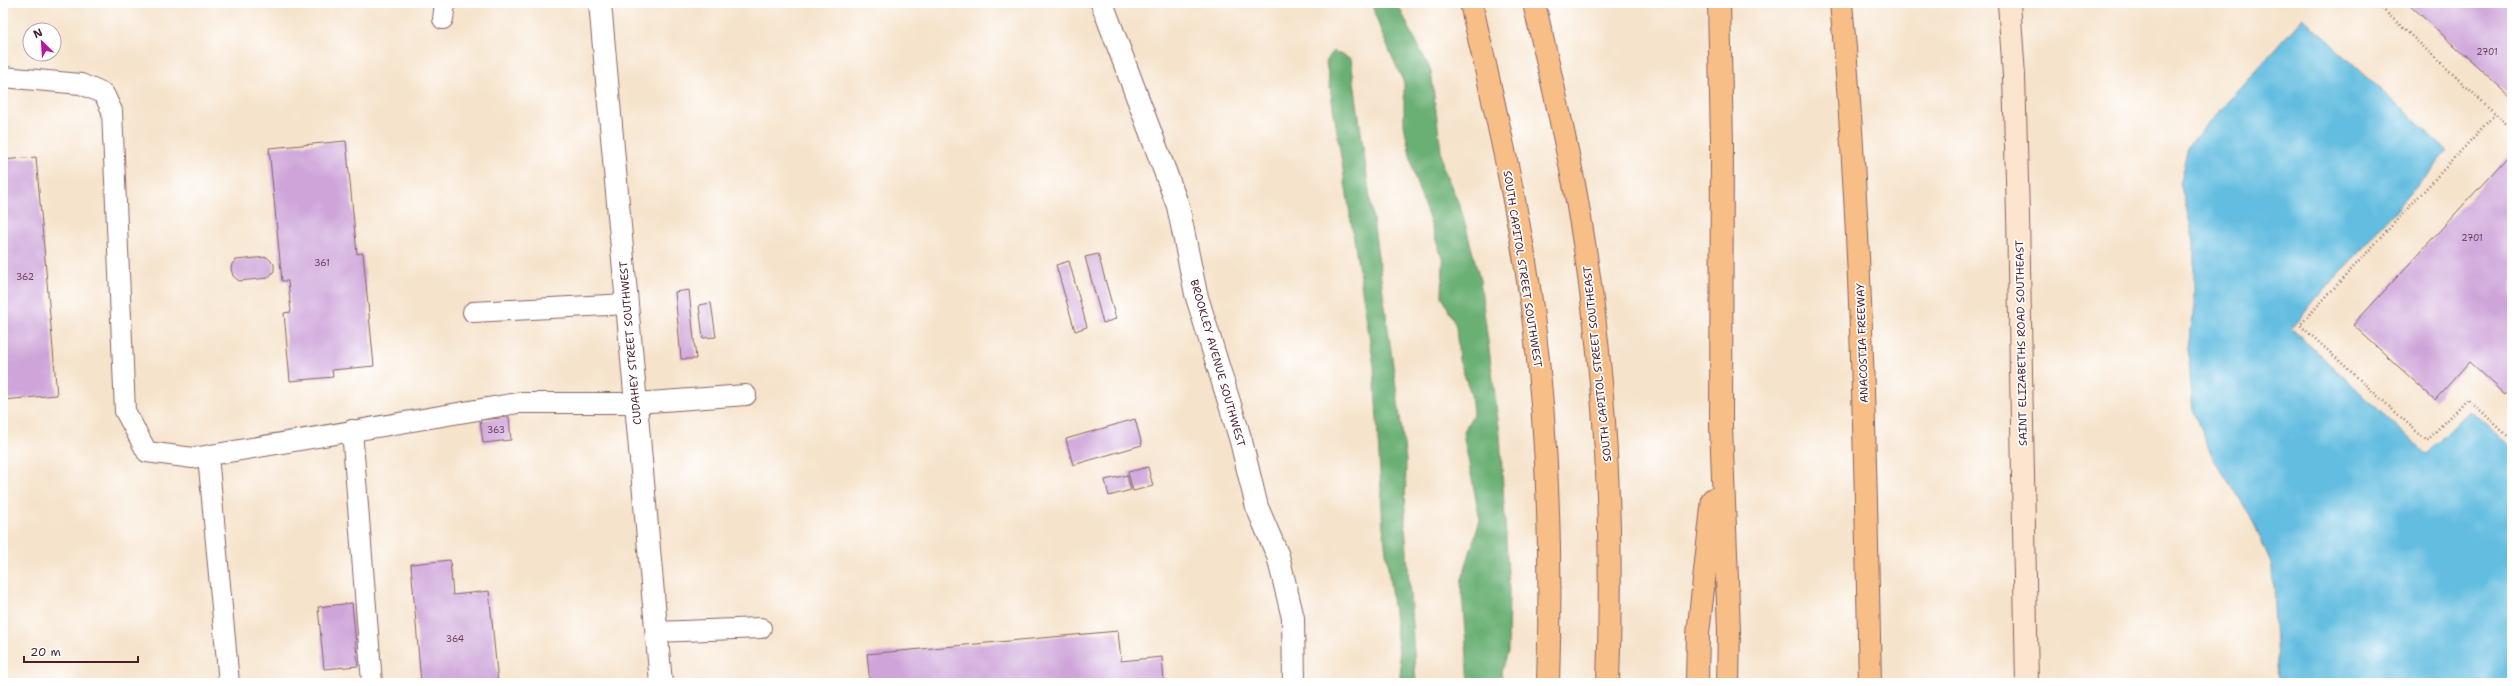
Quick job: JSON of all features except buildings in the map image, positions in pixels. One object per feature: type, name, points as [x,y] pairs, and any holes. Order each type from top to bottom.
[{"type":"main road","name":"SOUTH CAPITOL STREET SOUTHWEST","points":[[1471,3],[1521,238],[1540,377],[1548,530],[1548,683]]},
{"type":"main road","name":"SOUTH CAPITOL STREET SOUTHEAST","points":[[1534,3],[1576,196],[1596,331],[1608,474],[1608,683]]},
{"type":"main road","points":[[1719,3],[1722,143],[1721,426],[1729,630],[1728,683]]},
{"type":"main road","name":"ANACOSTIA FREEWAY","points":[[1841,3],[1860,299],[1866,438],[1870,683]]},
{"type":"main road","name":"SAINT ELIZABETHS ROAD SOUTHEAST","points":[[2009,3],[2014,76],[2018,207],[2027,683]]},
{"type":"main road","points":[[1697,683],[1698,634],[1721,426]]},
{"type":"street","name":"CUDAHEY STREET SOUTHWEST","points":[[600,3],[661,683]]},
{"type":"street","name":"BROOKLEY AVENUE SOUTHWEST","points":[[1096,4],[1178,206],[1196,294],[1241,441],[1257,507],[1278,556],[1293,618],[1294,683]]},
{"type":"lane","points":[[3,77],[81,84],[104,94],[112,111],[125,411],[147,452],[193,458],[352,430],[518,404],[636,403],[746,394]]},
{"type":"lane","points":[[473,312],[627,304]]},
{"type":"lane","points":[[352,430],[372,683]]},
{"type":"lane","points":[[208,456],[229,683]]},
{"type":"lane","points":[[656,632],[761,628]]},
{"type":"path","points":[[2376,3],[2512,129]]},
{"type":"path","points":[[2495,114],[2300,325],[2427,441],[2467,398],[2512,440]]},
{"type":"green space","points":[[1371,3],[1397,3],[1431,71],[1443,167],[1461,209],[1480,280],[1500,434],[1509,591],[1508,652],[1501,672],[1503,683],[1469,683],[1461,582],[1480,520],[1463,433],[1473,414],[1471,394],[1459,360],[1456,326],[1442,296],[1443,260],[1415,179],[1404,125],[1404,83],[1382,34]]},
{"type":"green space","points":[[1333,51],[1351,59],[1406,460],[1405,523],[1416,683],[1399,683],[1401,668],[1383,528],[1374,366],[1326,62]]},
{"type":"water","points":[[2303,18],[2448,151],[2291,328],[2426,454],[2470,410],[2512,448],[2512,683],[2278,683],[2272,566],[2250,515],[2213,458],[2193,412],[2188,348],[2194,307],[2194,241],[2180,182],[2188,146]]}]
